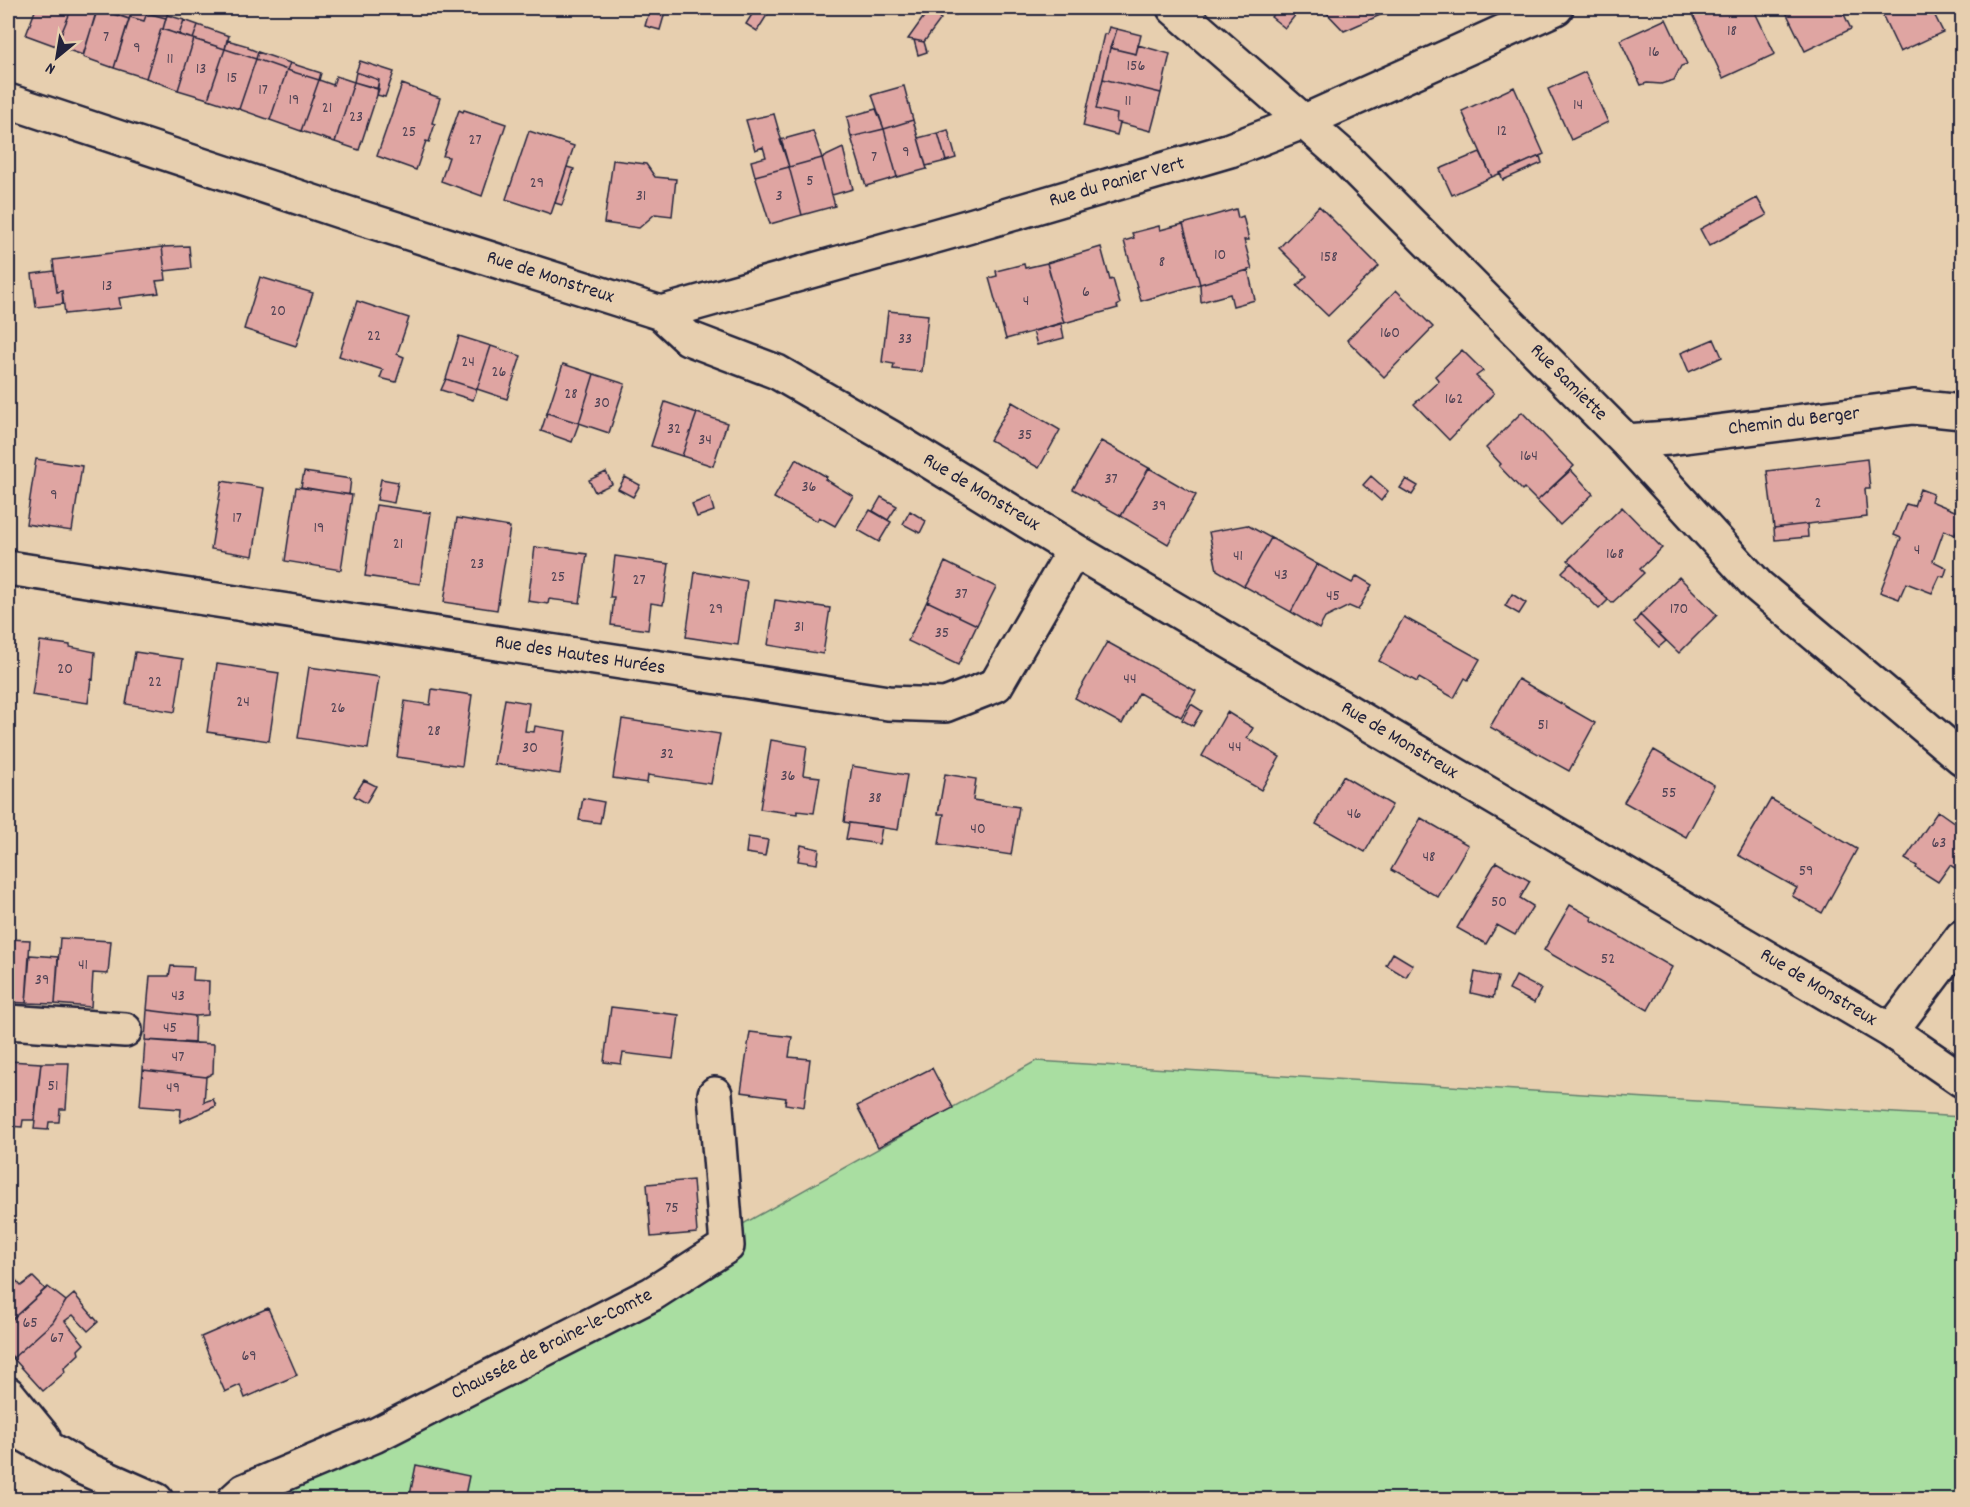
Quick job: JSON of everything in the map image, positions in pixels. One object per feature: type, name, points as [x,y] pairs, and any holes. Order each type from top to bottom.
[{"type":"street","name":"Rue Samiette","points":[[1174,8],[1342,155],[1626,441],[1758,586],[1962,758]]},
{"type":"street","name":"Rue du Panier Vert","points":[[661,313],[1230,150],[1305,121],[1556,8]]},
{"type":"street","name":"Rue de Monstreux","points":[[8,101],[344,212],[661,313],[688,338],[777,372],[901,444],[1074,550],[1890,1031],[1962,1080]]},
{"type":"street","name":"Chemin du Berger","points":[[1626,441],[1680,437],[1913,407],[1962,412]]},
{"type":"street","name":"Rue des Hautes Hurées","points":[[8,568],[888,703],[945,705],[996,685],[1074,550]]},
{"type":"street","points":[[1890,1031],[1962,937]]},
{"type":"street","points":[[8,1022],[125,1030]]},
{"type":"street","name":"Chaussée de Braine-le-Comte","points":[[234,1500],[244,1491],[374,1436],[652,1294],[726,1246],[715,1094]]},
{"type":"street","points":[[8,1395],[58,1454]]},
{"type":"street","points":[[8,1425],[81,1467],[156,1500]]},
{"type":"green space","points":[[1036,1061],[1962,1117],[1962,1499],[247,1500]]},
{"type":"building","points":[[36,8],[72,8],[56,46],[26,35]]},
{"type":"building","points":[[72,8],[98,8],[83,55],[56,46]]},
{"type":"building","points":[[98,8],[116,8],[114,13]]},
{"type":"building","points":[[116,8],[133,8],[129,19],[114,13]]},
{"type":"building","points":[[133,8],[170,8],[166,18],[147,13],[144,21],[130,17]]},
{"type":"building","points":[[756,8],[769,12],[757,31],[746,24]]},
{"type":"building","points":[[950,8],[962,8],[956,15],[949,10]]},
{"type":"building","points":[[1279,8],[1301,8],[1285,28],[1271,17]]},
{"type":"building","points":[[1322,8],[1396,8],[1344,31]]},
{"type":"building","points":[[1690,8],[1753,8],[1775,54],[1723,78]]},
{"type":"building","points":[[1784,8],[1841,8],[1851,29],[1805,51]]},
{"type":"building","points":[[1879,8],[1931,8],[1943,32],[1900,52]]},
{"type":"building","points":[[97,9],[129,19],[114,68],[83,57]]},
{"type":"building","points":[[928,11],[941,19],[924,42],[908,39]]},
{"type":"building","points":[[649,12],[664,16],[660,30],[645,26]]},
{"type":"building","points":[[147,13],[166,18],[146,78],[114,68],[130,17],[144,21]]},
{"type":"building","points":[[167,15],[184,20],[179,35],[163,29]]},
{"type":"building","points":[[1666,19],[1687,64],[1681,66],[1674,80],[1661,84],[1641,85],[1620,40]]},
{"type":"building","points":[[184,20],[198,25],[193,39],[179,35]]},
{"type":"building","points":[[198,25],[229,36],[225,49],[193,39]]},
{"type":"building","points":[[1109,27],[1117,29],[1110,48],[1096,109],[1117,114],[1116,122],[1120,123],[1117,135],[1083,126],[1104,34],[1107,34]]},
{"type":"building","points":[[161,29],[194,39],[178,90],[146,78]]},
{"type":"building","points":[[1117,29],[1141,35],[1136,54],[1111,48]]},
{"type":"building","points":[[194,39],[225,49],[208,99],[178,90]]},
{"type":"building","points":[[227,40],[248,46],[258,52],[256,59],[225,49]]},
{"type":"building","points":[[914,40],[924,42],[927,52],[918,55]]},
{"type":"building","points":[[1138,45],[1170,54],[1161,93],[1103,79],[1110,48],[1136,54]]},
{"type":"building","points":[[225,49],[256,59],[239,109],[208,99]]},
{"type":"building","points":[[258,52],[290,63],[287,70],[256,59]]},
{"type":"building","points":[[256,59],[287,70],[270,120],[239,109]]},
{"type":"building","points":[[360,61],[394,72],[385,97],[377,95],[379,80],[356,72]]},
{"type":"building","points":[[290,63],[321,73],[319,80],[287,70]]},
{"type":"building","points":[[287,70],[319,80],[301,131],[270,120]]},
{"type":"building","points":[[356,72],[379,80],[377,89],[354,82]]},
{"type":"building","points":[[1585,72],[1608,122],[1571,140],[1548,89]]},
{"type":"building","points":[[336,76],[354,82],[335,142],[301,131],[319,80],[333,85]]},
{"type":"building","points":[[1103,79],[1161,93],[1151,131],[1116,122],[1117,114],[1096,109]]},
{"type":"building","points":[[354,82],[379,89],[359,150],[335,142]]},
{"type":"building","points":[[402,84],[440,98],[429,142],[426,141],[416,170],[377,156]]},
{"type":"building","points":[[904,86],[913,120],[884,129],[872,95]]},
{"type":"building","points":[[1514,87],[1544,154],[1492,177],[1462,111]]},
{"type":"building","points":[[876,109],[884,129],[851,137],[847,117]]},
{"type":"building","points":[[459,110],[506,124],[482,196],[441,181],[449,157],[443,156]]},
{"type":"building","points":[[774,114],[789,167],[755,176],[751,161],[766,157],[763,147],[755,150],[746,120]]},
{"type":"building","points":[[913,120],[927,169],[897,177],[884,129]]},
{"type":"building","points":[[884,129],[897,177],[866,186],[851,137]]},
{"type":"building","points":[[948,130],[956,158],[946,161],[938,133]]},
{"type":"building","points":[[529,131],[574,146],[551,214],[506,199]]},
{"type":"building","points":[[813,131],[822,158],[789,167],[780,140]]},
{"type":"building","points":[[938,133],[946,161],[926,166],[918,138]]},
{"type":"building","points":[[843,148],[853,189],[832,195],[822,158]]},
{"type":"building","points":[[1480,152],[1492,177],[1452,195],[1440,169]]},
{"type":"building","points":[[1540,156],[1542,163],[1503,180],[1500,173]]},
{"type":"building","points":[[822,158],[835,206],[802,215],[789,167]]},
{"type":"building","points":[[613,160],[646,164],[655,177],[676,179],[672,216],[655,214],[639,228],[604,223]]},
{"type":"building","points":[[567,167],[574,169],[562,205],[555,203]]},
{"type":"building","points":[[789,167],[802,215],[770,224],[755,176]]},
{"type":"building","points":[[1757,198],[1767,215],[1709,246],[1700,229]]},
{"type":"building","points":[[1319,206],[1379,266],[1328,316],[1297,286],[1307,276],[1279,248]]},
{"type":"building","points":[[1236,209],[1238,218],[1243,216],[1249,240],[1244,240],[1252,269],[1200,284],[1183,224]]},
{"type":"building","points":[[1183,224],[1200,284],[1141,301],[1124,241],[1134,238],[1132,233],[1159,226],[1160,230]]},
{"type":"building","points":[[189,246],[191,268],[165,271],[162,247]]},
{"type":"building","points":[[162,247],[166,280],[156,281],[159,293],[119,298],[121,308],[65,314],[62,291],[57,292],[53,260]]},
{"type":"building","points":[[1101,247],[1110,280],[1113,279],[1120,304],[1118,308],[1064,323],[1047,263]]},
{"type":"building","points":[[1047,263],[1064,323],[1006,339],[989,278],[997,276],[996,271],[1024,264],[1025,268]]},
{"type":"building","points":[[1248,270],[1255,300],[1233,306],[1230,294],[1201,302],[1200,284]]},
{"type":"building","points":[[54,271],[57,292],[62,291],[63,304],[36,307],[32,274]]},
{"type":"building","points":[[260,277],[313,293],[296,346],[244,329]]},
{"type":"building","points":[[1396,290],[1433,327],[1384,377],[1347,340]]},
{"type":"building","points":[[357,301],[409,318],[397,354],[404,357],[396,382],[380,378],[383,370],[339,356]]},
{"type":"building","points":[[888,311],[928,315],[922,372],[893,369],[894,364],[882,362]]},
{"type":"building","points":[[1061,323],[1064,338],[1037,345],[1033,331]]},
{"type":"building","points":[[459,336],[491,346],[477,389],[446,379]]},
{"type":"building","points":[[1714,339],[1722,357],[1689,372],[1681,353]]},
{"type":"building","points":[[491,346],[521,356],[507,399],[477,389]]},
{"type":"building","points":[[1462,350],[1483,371],[1476,376],[1494,393],[1449,440],[1414,404],[1439,381],[1435,376]]},
{"type":"building","points":[[563,364],[594,374],[579,423],[547,413]]},
{"type":"building","points":[[594,374],[625,384],[609,433],[579,423]]},
{"type":"building","points":[[446,379],[477,389],[473,400],[441,390]]},
{"type":"building","points":[[665,402],[697,413],[682,456],[651,446]]},
{"type":"building","points":[[1012,402],[1060,430],[1039,468],[990,440]]},
{"type":"building","points":[[1522,412],[1574,466],[1537,501],[1524,488],[1522,490],[1499,466],[1501,464],[1486,448]]},
{"type":"building","points":[[547,413],[579,423],[572,442],[541,431]]},
{"type":"building","points":[[697,413],[727,423],[713,466],[682,456]]},
{"type":"building","points":[[1101,441],[1149,468],[1121,516],[1073,489]]},
{"type":"building","points":[[36,459],[82,466],[72,531],[26,524]]},
{"type":"building","points":[[796,459],[853,496],[835,526],[819,517],[817,521],[774,498]]},
{"type":"building","points":[[1867,459],[1870,489],[1865,489],[1867,517],[1774,528],[1767,471]]},
{"type":"building","points":[[1149,468],[1196,495],[1168,544],[1121,516]]},
{"type":"building","points":[[1571,470],[1593,494],[1560,525],[1537,501]]},
{"type":"building","points":[[304,472],[351,479],[349,495],[301,487]]},
{"type":"building","points":[[606,472],[612,484],[595,492],[589,480]]},
{"type":"building","points":[[1371,476],[1388,491],[1381,501],[1363,485]]},
{"type":"building","points":[[625,477],[640,485],[633,497],[618,489]]},
{"type":"building","points":[[381,479],[398,482],[394,503],[377,500]]},
{"type":"building","points":[[1406,479],[1418,486],[1412,495],[1400,488]]},
{"type":"building","points":[[222,481],[264,488],[253,556],[211,549]]},
{"type":"building","points":[[296,487],[352,495],[341,570],[285,561]]},
{"type":"building","points":[[1920,489],[1933,494],[1931,501],[1962,514],[1955,535],[1944,530],[1933,561],[1947,568],[1944,577],[1940,576],[1932,593],[1906,583],[1899,599],[1880,592],[1901,538],[1894,535],[1906,504],[1914,506]]},
{"type":"building","points":[[710,497],[714,511],[697,517],[692,504]]},
{"type":"building","points":[[881,497],[897,506],[888,520],[873,511]]},
{"type":"building","points":[[376,505],[431,513],[420,584],[365,576]]},
{"type":"building","points":[[1622,507],[1662,548],[1640,569],[1644,573],[1612,603],[1568,560]]},
{"type":"building","points":[[870,510],[891,522],[879,542],[858,530]]},
{"type":"building","points":[[910,511],[926,521],[920,533],[903,524]]},
{"type":"building","points":[[457,518],[510,527],[497,610],[444,602]]},
{"type":"building","points":[[1807,524],[1808,537],[1775,540],[1774,528]]},
{"type":"building","points":[[1247,525],[1271,538],[1244,586],[1217,570],[1209,532]]},
{"type":"building","points":[[1271,538],[1317,564],[1291,612],[1244,586]]},
{"type":"building","points":[[535,547],[587,554],[580,603],[549,599],[548,604],[528,601]]},
{"type":"building","points":[[615,556],[669,564],[663,605],[651,603],[648,630],[611,625],[614,597],[610,597]]},
{"type":"building","points":[[945,562],[996,587],[977,625],[927,601]]},
{"type":"building","points":[[1571,563],[1608,600],[1599,609],[1562,572]]},
{"type":"building","points":[[1317,564],[1352,583],[1357,576],[1372,585],[1358,610],[1349,606],[1325,618],[1319,629],[1291,612]]},
{"type":"building","points":[[695,572],[747,581],[738,645],[686,637]]},
{"type":"building","points":[[1679,577],[1717,615],[1679,653],[1640,615]]},
{"type":"building","points":[[1512,594],[1526,603],[1519,614],[1505,606]]},
{"type":"building","points":[[775,600],[830,608],[823,654],[768,645]]},
{"type":"building","points":[[927,601],[977,625],[958,665],[908,641]]},
{"type":"building","points":[[1640,615],[1666,641],[1659,647],[1634,623]]},
{"type":"building","points":[[1404,617],[1480,659],[1468,680],[1465,678],[1454,698],[1419,678],[1417,682],[1379,661]]},
{"type":"building","points":[[8,634],[12,635],[8,666]]},
{"type":"building","points":[[40,641],[70,645],[70,647],[95,652],[93,680],[91,679],[88,703],[32,695]]},
{"type":"building","points":[[1107,642],[1196,691],[1181,717],[1139,693],[1122,724],[1075,698]]},
{"type":"building","points":[[135,652],[183,659],[175,712],[126,704]]},
{"type":"building","points":[[217,664],[279,673],[269,741],[207,732]]},
{"type":"building","points":[[309,667],[379,677],[368,749],[298,738]]},
{"type":"building","points":[[1518,679],[1595,723],[1569,771],[1490,727]]},
{"type":"building","points":[[432,689],[472,695],[462,766],[397,757],[405,701],[430,705]]},
{"type":"building","points":[[505,699],[529,703],[525,731],[534,732],[535,726],[566,731],[560,774],[494,764]]},
{"type":"building","points":[[1191,704],[1202,711],[1193,726],[1182,720]]},
{"type":"building","points":[[1227,712],[1253,728],[1247,738],[1280,757],[1261,790],[1202,756]]},
{"type":"building","points":[[622,719],[720,734],[711,784],[648,775],[647,783],[613,778]]},
{"type":"building","points":[[771,740],[807,746],[803,775],[820,777],[814,813],[797,811],[797,814],[760,809]]},
{"type":"building","points":[[1654,750],[1714,785],[1686,837],[1624,802]]},
{"type":"building","points":[[852,766],[907,775],[898,830],[844,822]]},
{"type":"building","points":[[945,774],[976,779],[973,800],[1019,807],[1011,855],[939,844],[944,814],[938,814]]},
{"type":"building","points":[[1343,776],[1392,805],[1365,852],[1316,824]]},
{"type":"building","points":[[364,780],[376,786],[366,803],[354,796]]},
{"type":"building","points":[[583,798],[604,802],[600,823],[579,820]]},
{"type":"building","points":[[1771,799],[1857,849],[1822,913],[1792,896],[1797,888],[1738,855]]},
{"type":"building","points":[[1938,811],[1962,828],[1962,867],[1960,871],[1950,865],[1938,882],[1905,859]]},
{"type":"building","points":[[1421,818],[1468,845],[1438,897],[1391,870]]},
{"type":"building","points":[[849,823],[882,827],[879,844],[846,839]]},
{"type":"building","points":[[748,837],[768,840],[765,856],[746,853]]},
{"type":"building","points":[[801,845],[819,849],[817,864],[798,861]]},
{"type":"building","points":[[1496,862],[1530,881],[1520,898],[1533,906],[1515,935],[1497,925],[1486,944],[1457,928]]},
{"type":"building","points":[[1570,905],[1592,917],[1591,920],[1672,967],[1648,1010],[1544,950]]},
{"type":"building","points":[[60,938],[111,941],[108,974],[93,973],[91,1007],[55,1004]]},
{"type":"building","points":[[8,939],[30,940],[26,1003],[8,1002]]},
{"type":"building","points":[[1393,953],[1413,965],[1406,977],[1386,965]]},
{"type":"building","points":[[30,955],[58,957],[55,1004],[26,1003]]},
{"type":"building","points":[[171,966],[194,967],[193,980],[209,981],[208,1015],[195,1016],[147,1010],[150,976],[169,976]]},
{"type":"building","points":[[1475,972],[1498,977],[1493,998],[1471,993]]},
{"type":"building","points":[[1516,976],[1541,989],[1534,1003],[1509,990]]},
{"type":"building","points":[[611,1007],[679,1015],[673,1059],[623,1053],[621,1064],[604,1062]]},
{"type":"building","points":[[147,1010],[195,1016],[194,1044],[145,1040]]},
{"type":"building","points":[[750,1032],[792,1037],[789,1057],[810,1059],[804,1107],[785,1104],[786,1098],[741,1092]]},
{"type":"building","points":[[145,1040],[214,1044],[213,1073],[206,1077],[143,1070]]},
{"type":"building","points":[[9,1061],[41,1063],[34,1120],[23,1120],[22,1127],[8,1126]]},
{"type":"building","points":[[41,1063],[69,1063],[66,1109],[60,1109],[59,1122],[49,1122],[48,1130],[34,1129]]},
{"type":"building","points":[[932,1068],[953,1108],[878,1147],[857,1106]]},
{"type":"building","points":[[143,1070],[206,1077],[204,1102],[213,1099],[216,1106],[180,1122],[181,1109],[140,1106]]},
{"type":"building","points":[[693,1180],[697,1233],[651,1237],[647,1184]]},
{"type":"building","points":[[33,1277],[45,1289],[8,1323],[8,1284],[14,1278],[21,1286]]},
{"type":"building","points":[[48,1287],[66,1301],[53,1322],[13,1358],[8,1351],[8,1323]]},
{"type":"building","points":[[74,1294],[98,1322],[88,1331],[73,1315],[65,1321],[84,1344],[78,1350],[79,1354],[64,1368],[65,1372],[43,1391],[13,1358],[53,1322],[66,1301]]},
{"type":"building","points":[[268,1308],[297,1375],[245,1398],[240,1385],[225,1392],[201,1337]]},
{"type":"building","points":[[416,1465],[469,1476],[464,1500],[409,1500]]}]
